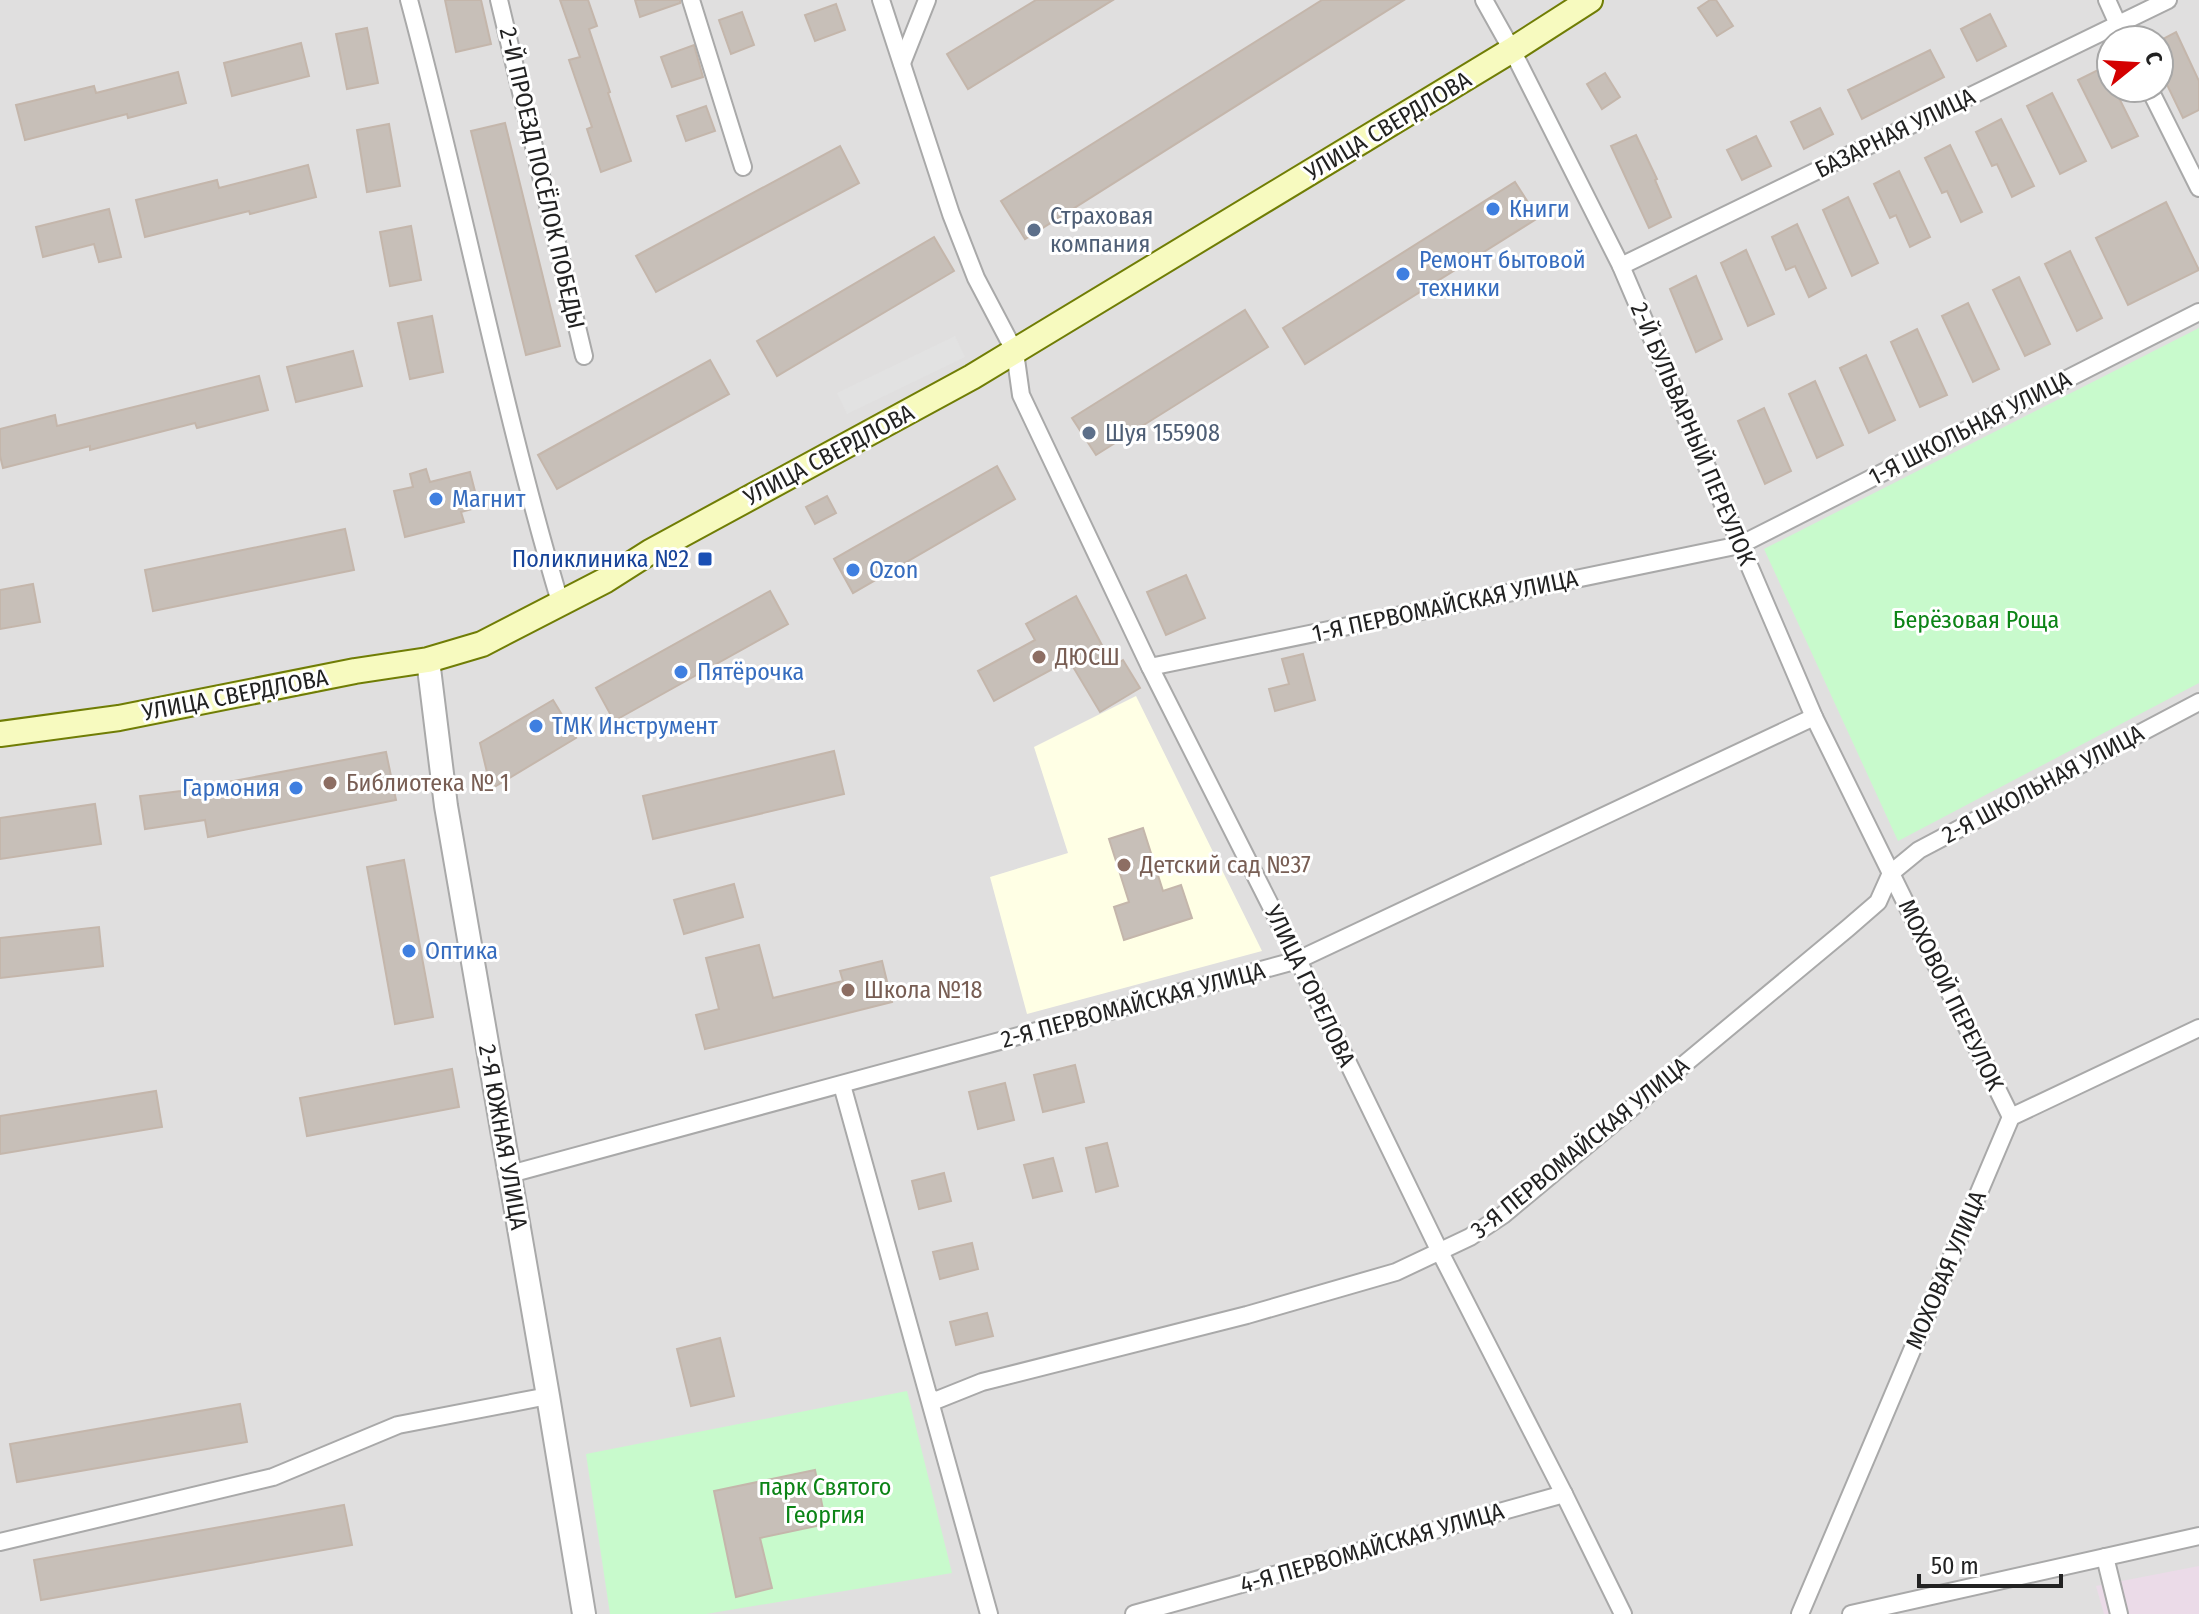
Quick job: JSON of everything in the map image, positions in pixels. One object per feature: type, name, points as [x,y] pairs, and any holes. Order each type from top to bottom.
[{"type":"main road","name":"УЛИЦА СВЕРДЛОВА","points":[[0,734],[119,718],[355,671],[428,660],[482,644],[606,580],[650,552],[972,377],[1590,0]]},
{"type":"street","points":[[409,0],[516,445],[560,602]]},
{"type":"street","name":"2-Й ПРОЕЗД ПОСЁЛОК ПОБЕДЫ","points":[[499,0],[584,356]]},
{"type":"street","points":[[691,0],[743,167]]},
{"type":"street","name":"УЛИЦА ГОРЕЛОВА","points":[[881,0],[951,214],[976,278],[1015,352],[1021,395],[1150,667],[1623,1614]]},
{"type":"street","points":[[902,63],[927,0]]},
{"type":"street","name":"2-Й БУЛЬВАРНЫЙ ПЕРЕУЛОК","points":[[1484,0],[1621,266],[1814,717],[1891,873]]},
{"type":"street","points":[[2107,0],[2118,24]]},
{"type":"street","name":"БАЗАРНАЯ УЛИЦА","points":[[2134,24],[2168,0]]},
{"type":"street","name":"БАЗАРНАЯ УЛИЦА","points":[[1621,266],[2095,45]]},
{"type":"street","points":[[2157,104],[2199,188]]},
{"type":"street","name":"1-Я ШКОЛЬНАЯ УЛИЦА","points":[[1740,545],[2199,312]]},
{"type":"street","name":"1-Я ПЕРВОМАЙСКАЯ УЛИЦА","points":[[1150,667],[1740,545]]},
{"type":"street","name":"2-Я ЮЖНАЯ УЛИЦА","points":[[428,660],[446,806],[584,1614]]},
{"type":"street","name":"2-Я ШКОЛЬНАЯ УЛИЦА","points":[[1891,873],[1919,850],[1942,837],[2199,702]]},
{"type":"street","name":"2-Я ПЕРВОМАЙСКАЯ УЛИЦА","points":[[510,1174],[1298,960],[1814,717]]},
{"type":"street","name":"МОХОВОЙ ПЕРЕУЛОК","points":[[1891,873],[2011,1117]]},
{"type":"street","name":"3-Я ПЕРВОМАЙСКАЯ УЛИЦА","points":[[930,1398],[937,1400],[982,1382],[1262,1311],[1396,1272],[1470,1237],[1503,1215],[1848,928],[1878,902],[1891,873]]},
{"type":"street","points":[[2011,1117],[2199,1028]]},
{"type":"street","points":[[842,1085],[989,1614]]},
{"type":"street","name":"МОХОВАЯ УЛИЦА","points":[[1800,1614],[2011,1117]]},
{"type":"street","points":[[0,1542],[273,1477],[398,1425],[548,1396]]},
{"type":"street","name":"4-Я ПЕРВОМАЙСКАЯ УЛИЦА","points":[[1134,1614],[1564,1494]]},
{"type":"street","points":[[1851,1614],[2199,1536]]},
{"type":"street","points":[[2105,1557],[2119,1614]]},
{"type":"shaded area","points":[[0,0],[2199,0],[2199,1614],[0,1614]]},
{"type":"shaded area","points":[[955,336],[965,357],[847,414],[837,393]]},
{"type":"shaded area","name":"Детский сад №37","points":[[1136,696],[1262,951],[1027,1014],[990,877],[1068,853],[1034,747]]},
{"type":"shaded area","points":[[2199,1566],[2199,1614],[2104,1614],[2096,1586]]},
{"type":"green space","name":"Берёзовая Роща","points":[[2199,328],[2199,683],[1898,841],[1764,549]]},
{"type":"green space","name":"парк Святого Георгия","points":[[907,1391],[952,1573],[706,1614],[610,1614],[586,1454]]},
{"type":"building","points":[[445,0],[481,0],[491,44],[456,52]]},
{"type":"building","points":[[560,0],[588,0],[597,26],[589,29],[631,161],[601,172],[587,129],[592,127],[569,60],[580,57]]},
{"type":"building","points":[[635,0],[680,0],[680,3],[640,17]]},
{"type":"building","points":[[1036,0],[1113,0],[968,89],[947,54]]},
{"type":"building","points":[[1322,0],[1404,0],[1025,239],[1001,201]]},
{"type":"building","points":[[1710,0],[1716,0],[1733,26],[1717,36],[1698,8]]},
{"type":"building","points":[[836,4],[845,30],[815,41],[805,15]]},
{"type":"building","points":[[742,12],[754,45],[731,54],[719,20]]},
{"type":"building","points":[[1990,14],[2006,46],[1977,61],[1961,29]]},
{"type":"building","points":[[367,28],[378,83],[347,89],[336,34]]},
{"type":"building","points":[[2175,33],[2199,81],[2199,110],[2183,118],[2175,101]]},
{"type":"building","points":[[301,43],[309,76],[232,96],[224,63]]},
{"type":"building","points":[[694,45],[703,77],[672,87],[661,57]]},
{"type":"building","points":[[1930,50],[1944,77],[1862,119],[1848,90]]},
{"type":"building","points":[[178,72],[186,103],[128,118],[127,114],[25,140],[16,105],[94,86],[96,93]]},
{"type":"building","points":[[2095,72],[2095,104],[2122,104],[2138,136],[2112,148],[2078,80]]},
{"type":"building","points":[[1605,73],[1620,97],[1602,109],[1587,84]]},
{"type":"building","points":[[2052,93],[2086,161],[2060,174],[2027,106]]},
{"type":"building","points":[[706,106],[715,131],[686,141],[677,116]]},
{"type":"building","points":[[1820,108],[1833,134],[1804,149],[1791,122]]},
{"type":"building","points":[[2001,119],[2034,186],[2012,197],[1997,164],[1992,166],[1976,132]]},
{"type":"building","points":[[505,123],[560,346],[526,355],[471,131]]},
{"type":"building","points":[[389,124],[400,186],[367,192],[357,130]]},
{"type":"building","points":[[1636,135],[1671,217],[1649,228],[1611,146]]},
{"type":"building","points":[[1756,136],[1771,166],[1742,180],[1727,150]]},
{"type":"building","points":[[1950,145],[1982,212],[1961,222],[1947,191],[1942,193],[1925,158]]},
{"type":"building","points":[[840,146],[859,183],[656,292],[636,256]]},
{"type":"building","points":[[308,165],[316,197],[145,237],[136,200],[217,180],[219,188]]},
{"type":"building","points":[[1899,171],[1930,237],[1910,247],[1896,215],[1890,218],[1874,184]]},
{"type":"building","points":[[1515,182],[1538,218],[1305,364],[1283,328]]},
{"type":"building","points":[[1848,197],[1878,263],[1852,276],[1823,210]]},
{"type":"building","points":[[2166,202],[2199,270],[2128,305],[2096,238]]},
{"type":"building","points":[[109,209],[121,257],[99,262],[94,244],[43,257],[36,227]]},
{"type":"building","points":[[1797,224],[1826,288],[1809,297],[1795,266],[1786,270],[1772,237]]},
{"type":"building","points":[[411,226],[421,280],[390,286],[380,232]]},
{"type":"building","points":[[934,237],[954,271],[777,376],[757,341]]},
{"type":"building","points":[[1746,250],[1774,314],[1748,326],[1721,263]]},
{"type":"building","points":[[2070,251],[2102,318],[2077,331],[2045,264]]},
{"type":"building","points":[[1696,276],[1722,339],[1696,352],[1670,289]]},
{"type":"building","points":[[2019,277],[2050,344],[2025,356],[1993,290]]},
{"type":"building","points":[[1968,303],[1999,369],[1973,382],[1942,316]]},
{"type":"building","points":[[1245,310],[1268,347],[1096,455],[1072,418]]},
{"type":"building","points":[[432,316],[443,372],[410,379],[398,323]]},
{"type":"building","points":[[1917,329],[1947,395],[1920,407],[1891,342]]},
{"type":"building","points":[[353,351],[362,386],[296,402],[287,367]]},
{"type":"building","points":[[1866,355],[1895,420],[1869,433],[1840,368]]},
{"type":"building","points":[[710,360],[729,394],[557,489],[538,455]]},
{"type":"building","points":[[259,376],[268,410],[197,428],[195,423],[3,468],[0,429],[55,415],[57,426]]},
{"type":"building","points":[[1815,381],[1843,445],[1817,458],[1789,394]]},
{"type":"building","points":[[1764,408],[1791,471],[1765,484],[1738,421]]},
{"type":"building","points":[[997,466],[1015,499],[853,593],[834,559]]},
{"type":"building","name":"Магнит","points":[[426,469],[430,482],[470,472],[479,507],[461,512],[464,522],[405,537],[394,491],[413,487],[410,474]]},
{"type":"building","points":[[827,496],[836,513],[815,524],[806,507]]},
{"type":"building","points":[[345,529],[354,570],[153,611],[145,570]]},
{"type":"building","points":[[1186,575],[1205,618],[1166,635],[1147,592]]},
{"type":"building","points":[[33,584],[40,622],[0,629],[0,590]]},
{"type":"building","points":[[770,591],[788,624],[614,721],[596,688]]},
{"type":"building","name":"ДЮСШ","points":[[1076,596],[1113,666],[1123,660],[1140,688],[1100,712],[1069,660],[994,701],[978,671],[1035,640],[1026,624]]},
{"type":"building","points":[[1303,654],[1315,700],[1275,711],[1269,689],[1289,684],[1282,659]]},
{"type":"building","points":[[553,700],[576,738],[491,789],[480,743]]},
{"type":"building","points":[[834,751],[844,794],[653,839],[643,796]]},
{"type":"building","points":[[386,752],[396,800],[208,837],[205,820],[145,829],[140,796]]},
{"type":"building","points":[[95,804],[101,844],[0,859],[0,818]]},
{"type":"building","points":[[1143,828],[1163,891],[1181,885],[1192,918],[1124,940],[1114,907],[1129,902],[1109,839]]},
{"type":"building","points":[[404,860],[433,1017],[395,1024],[367,867]]},
{"type":"building","points":[[734,884],[743,917],[684,934],[674,900]]},
{"type":"building","points":[[99,927],[103,966],[0,978],[0,938]]},
{"type":"building","name":"Школа №18","points":[[759,945],[773,998],[843,981],[840,971],[882,961],[892,1002],[705,1049],[696,1015],[719,1009],[706,958]]},
{"type":"building","points":[[1075,1065],[1084,1102],[1043,1112],[1034,1075]]},
{"type":"building","points":[[452,1069],[459,1107],[307,1136],[300,1098]]},
{"type":"building","points":[[1005,1083],[1014,1120],[978,1129],[969,1092]]},
{"type":"building","points":[[156,1091],[162,1127],[0,1154],[0,1116]]},
{"type":"building","points":[[1107,1143],[1118,1186],[1096,1192],[1086,1148]]},
{"type":"building","points":[[1053,1158],[1062,1191],[1033,1198],[1024,1165]]},
{"type":"building","points":[[944,1173],[951,1201],[919,1209],[912,1181]]},
{"type":"building","points":[[972,1243],[978,1269],[940,1279],[933,1252]]},
{"type":"building","points":[[987,1313],[993,1336],[956,1345],[950,1322]]},
{"type":"building","points":[[720,1338],[734,1396],[691,1406],[677,1349]]},
{"type":"building","points":[[240,1404],[247,1442],[17,1482],[10,1444]]},
{"type":"building","points":[[815,1470],[826,1524],[760,1538],[772,1588],[736,1597],[714,1491]]},
{"type":"building","points":[[344,1505],[352,1545],[41,1600],[34,1560]]},
{"type":"place","name":"Книги","points":[[1493,209]]},
{"type":"place","name":"Страховая компания","points":[[1034,230]]},
{"type":"place","name":"Ремонт бытовой техники","points":[[1403,274]]},
{"type":"place","name":"Шуя 155908","points":[[1089,433]]},
{"type":"place","name":"Магнит","points":[[436,499]]},
{"type":"place","name":"Поликлиника №2","points":[[705,559]]},
{"type":"place","name":"Ozon","points":[[853,570]]},
{"type":"place","name":"ДЮСШ","points":[[1039,657]]},
{"type":"place","name":"Пятёрочка","points":[[681,672]]},
{"type":"place","name":"ТМК Инструмент","points":[[536,726]]},
{"type":"place","name":"Библиотека № 1","points":[[330,783]]},
{"type":"place","name":"Гармония","points":[[296,788]]},
{"type":"place","name":"Детский сад №37","points":[[1124,865]]},
{"type":"place","name":"Оптика","points":[[409,951]]},
{"type":"place","name":"Школа №18","points":[[848,990]]}]
